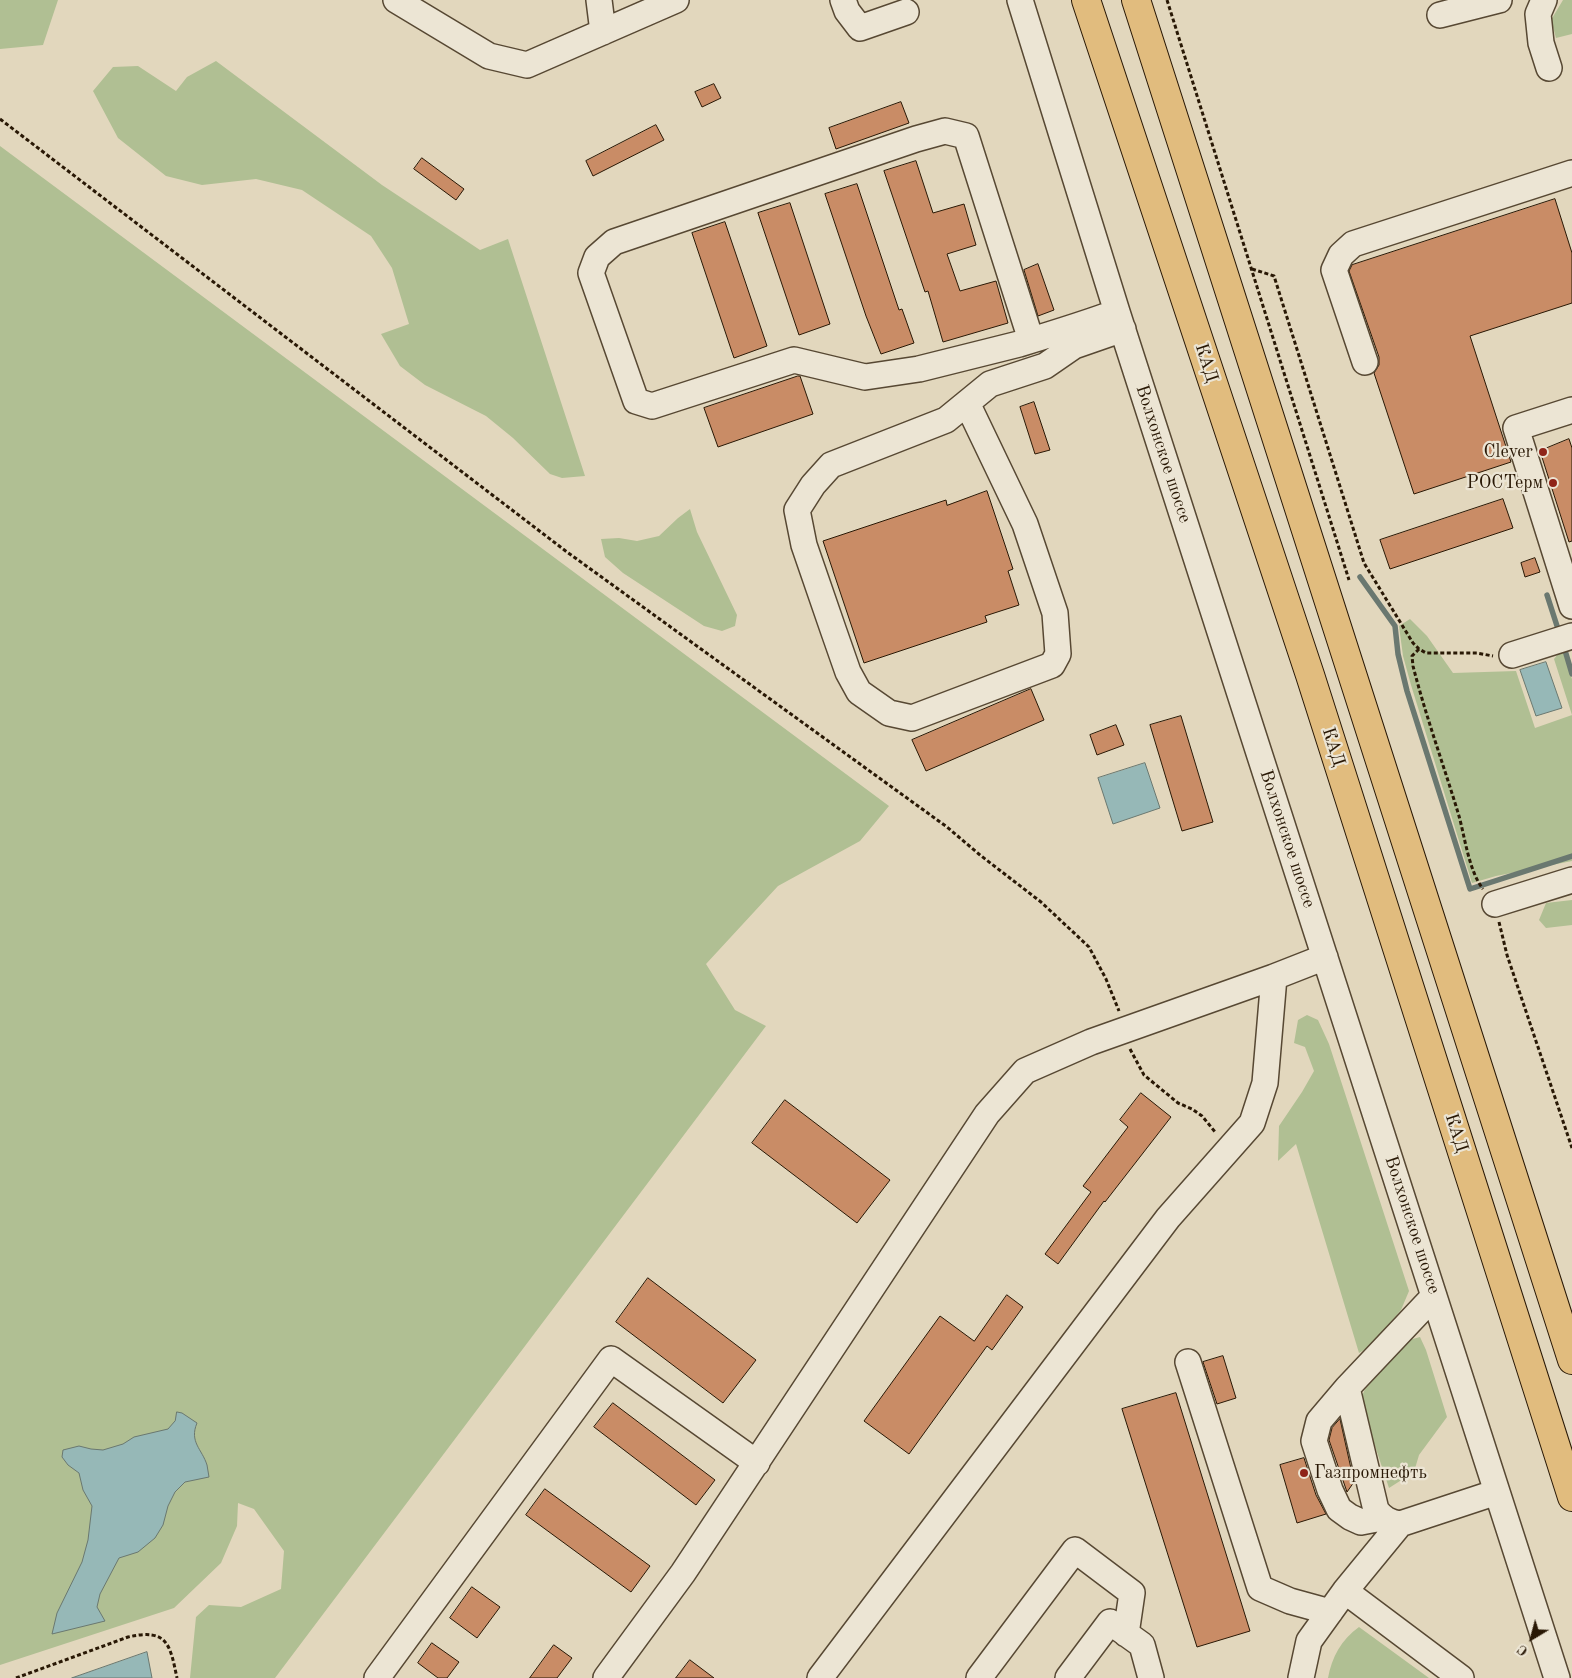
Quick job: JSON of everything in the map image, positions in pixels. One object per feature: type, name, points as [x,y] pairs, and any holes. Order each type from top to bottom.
[{"type":"highway","name":"КАД","points":[[1086,0],[1310,675],[1572,1497]]},
{"type":"highway","points":[[1136,0],[1572,1360]]},
{"type":"street","points":[[396,0],[489,56],[527,65],[676,0]]},
{"type":"street","points":[[599,0],[603,32]]},
{"type":"street","points":[[843,0],[847,11],[860,28],[906,12]]},
{"type":"street","name":"Волхонское шоссе","points":[[1020,0],[1120,320],[1557,1678]]},
{"type":"street","points":[[1440,15],[1499,0]]},
{"type":"street","points":[[1544,0],[1538,14],[1541,43],[1549,68]]},
{"type":"street","points":[[1031,340],[966,136],[945,132],[916,139],[614,242],[597,257],[591,273],[636,401],[652,406],[794,360],[865,377],[919,369],[1031,340],[1120,320]]},
{"type":"street","points":[[1365,362],[1334,270],[1341,255],[1353,244],[1572,173]]},
{"type":"street","points":[[967,403],[1025,524],[1055,612],[1058,654],[1052,665],[912,718],[889,713],[859,692],[848,672],[804,545],[797,510],[813,485],[831,466],[946,420],[990,384],[1045,366],[1074,346],[1120,320]]},
{"type":"street","points":[[1572,410],[1516,428],[1567,573],[1572,606]]},
{"type":"street","points":[[1512,654],[1572,636]]},
{"type":"street","points":[[1495,904],[1572,880]]},
{"type":"street","points":[[606,1678],[683,1573],[987,1114],[1024,1071],[1091,1042],[1326,957]]},
{"type":"street","points":[[820,1678],[1168,1218],[1252,1123],[1265,1082],[1274,977]]},
{"type":"street","points":[[1434,1296],[1347,1388],[1319,1421],[1314,1441],[1330,1490],[1340,1509],[1350,1517],[1361,1522],[1391,1521],[1498,1492]]},
{"type":"street","points":[[377,1678],[611,1359],[757,1463]]},
{"type":"street","points":[[1188,1362],[1260,1588],[1290,1601],[1330,1612]]},
{"type":"street","points":[[1347,1388],[1376,1510],[1391,1521]]},
{"type":"street","points":[[1301,1678],[1309,1641],[1345,1591],[1391,1521]]},
{"type":"street","points":[[979,1678],[1075,1550],[1132,1593],[1126,1634]]},
{"type":"street","points":[[1345,1591],[1461,1678]]},
{"type":"street","points":[[1068,1678],[1110,1622],[1142,1645],[1150,1678]]},
{"type":"path","points":[[1167,0],[1349,580]]},
{"type":"path","points":[[0,119],[567,552],[947,827],[1041,902],[1089,947],[1106,979],[1122,1032],[1144,1075],[1178,1103],[1202,1116],[1216,1134],[1233,1145]]},
{"type":"path","points":[[1252,269],[1274,276],[1364,563],[1413,644],[1426,653],[1477,653],[1496,656],[1512,654]]},
{"type":"path","points":[[1419,649],[1412,656],[1417,682],[1477,879],[1495,904],[1499,915],[1500,932],[1507,955],[1572,1148]]},
{"type":"path","points":[[16,1678],[128,1637],[143,1634],[158,1636],[170,1648],[177,1678]]},
{"type":"green space","points":[[0,0],[58,0],[43,45],[0,49]]},
{"type":"green space","points":[[1563,0],[1572,0],[1572,34],[1556,38],[1551,20]]},
{"type":"green space","points":[[216,61],[382,185],[480,250],[508,239],[585,476],[562,478],[550,474],[513,438],[486,416],[425,385],[400,366],[381,334],[409,324],[392,268],[371,236],[302,190],[256,179],[202,185],[166,176],[118,138],[93,91],[113,67],[138,66],[176,91],[187,77]]},
{"type":"green space","points":[[0,146],[889,806],[860,841],[778,886],[706,964],[735,1010],[766,1026],[275,1678],[190,1678],[196,1617],[209,1605],[241,1607],[281,1589],[284,1551],[254,1509],[238,1503],[237,1526],[221,1563],[174,1608],[0,1665]]},
{"type":"green space","points":[[690,509],[697,532],[737,615],[735,626],[722,631],[704,626],[623,573],[605,557],[601,539],[619,538],[637,541],[659,536]]},
{"type":"green space","points":[[1410,619],[1427,636],[1453,673],[1516,671],[1535,728],[1572,715],[1572,861],[1496,876],[1472,883],[1403,656],[1399,626]]},
{"type":"green space","points":[[1562,649],[1572,679],[1572,715],[1554,659]]},
{"type":"green space","points":[[1572,900],[1572,925],[1546,928],[1539,920],[1546,903]]},
{"type":"green space","points":[[1307,1015],[1318,1020],[1329,1044],[1409,1291],[1401,1310],[1371,1346],[1359,1353],[1296,1144],[1278,1161],[1279,1126],[1314,1071],[1305,1047],[1294,1043],[1298,1020]]},
{"type":"green space","points":[[1420,1337],[1426,1350],[1447,1417],[1419,1455],[1414,1472],[1389,1488],[1360,1401],[1365,1389],[1409,1340]]},
{"type":"green space","points":[[1359,1627],[1429,1678],[1328,1678],[1332,1663],[1342,1643]]},
{"type":"water","points":[[1546,662],[1562,708],[1536,716],[1520,670]]},
{"type":"water","points":[[1145,763],[1160,808],[1113,824],[1098,778]]},
{"type":"water","points":[[177,1412],[182,1413],[197,1423],[194,1435],[195,1440],[205,1459],[209,1477],[185,1482],[175,1492],[168,1506],[163,1525],[155,1538],[138,1552],[119,1558],[100,1594],[97,1607],[105,1621],[52,1634],[57,1613],[82,1562],[88,1540],[92,1506],[83,1490],[79,1473],[68,1465],[62,1457],[63,1450],[79,1446],[103,1450],[123,1444],[134,1437],[168,1429],[175,1421]]},
{"type":"water","points":[[147,1652],[152,1678],[72,1678]]},
{"type":"building","points":[[714,84],[721,98],[702,107],[695,92]]},
{"type":"building","points":[[901,102],[909,123],[836,149],[829,128]]},
{"type":"building","points":[[656,125],[664,140],[593,176],[586,161]]},
{"type":"building","points":[[422,158],[464,189],[456,200],[414,169]]},
{"type":"building","points":[[916,161],[933,213],[964,204],[976,245],[947,254],[960,291],[996,281],[1008,323],[943,342],[928,291],[925,292],[884,171]]},
{"type":"building","points":[[857,184],[899,310],[902,309],[914,343],[881,354],[866,316],[825,194]]},
{"type":"building","points":[[1555,199],[1572,253],[1572,303],[1470,336],[1511,462],[1414,494],[1374,373],[1379,365],[1379,357],[1349,271],[1352,265]]},
{"type":"building","points":[[790,203],[830,324],[799,335],[758,213]]},
{"type":"building","points":[[725,222],[767,346],[734,358],[692,233]]},
{"type":"building","points":[[1038,264],[1054,310],[1038,316],[1024,270]]},
{"type":"building","points":[[800,376],[813,414],[718,447],[704,408]]},
{"type":"building","points":[[1034,402],[1050,450],[1035,454],[1020,407]]},
{"type":"building","points":[[1569,439],[1572,448],[1572,541],[1569,542],[1540,451]]},
{"type":"building","points":[[987,491],[1013,569],[1008,571],[1019,605],[985,616],[987,622],[864,663],[823,541],[946,500],[947,505]]},
{"type":"building","points":[[1503,499],[1513,528],[1390,569],[1380,540]]},
{"type":"building","points":[[1535,558],[1540,572],[1525,577],[1521,563]]},
{"type":"building","points":[[1031,689],[1044,720],[926,771],[912,740]]},
{"type":"building","points":[[1181,716],[1213,822],[1182,831],[1150,725]]},
{"type":"building","points":[[1116,725],[1124,745],[1097,755],[1090,735]]},
{"type":"building","points":[[1141,1093],[1171,1117],[1104,1201],[1058,1264],[1045,1254],[1091,1192],[1083,1186],[1128,1127],[1120,1120]]},
{"type":"building","points":[[785,1100],[890,1180],[857,1223],[752,1143]]},
{"type":"building","points":[[648,1278],[756,1360],[723,1403],[616,1322]]},
{"type":"building","points":[[1007,1295],[1023,1307],[992,1350],[987,1346],[909,1454],[864,1421],[940,1316],[974,1341]]},
{"type":"building","points":[[1223,1356],[1236,1398],[1217,1404],[1203,1362]]},
{"type":"building","points":[[1176,1393],[1250,1631],[1197,1647],[1122,1409]]},
{"type":"building","points":[[613,1403],[715,1480],[696,1505],[594,1427]]},
{"type":"building","points":[[1340,1419],[1354,1482],[1347,1492],[1329,1440],[1332,1428]]},
{"type":"building","points":[[1304,1458],[1316,1495],[1326,1514],[1297,1523],[1280,1465]]},
{"type":"building","points":[[545,1489],[650,1566],[631,1592],[526,1515]]},
{"type":"building","points":[[472,1587],[500,1607],[477,1638],[450,1618]]},
{"type":"building","points":[[432,1643],[459,1662],[447,1678],[438,1678],[418,1663]]},
{"type":"building","points":[[554,1645],[572,1658],[557,1678],[530,1678]]},
{"type":"building","points":[[690,1660],[714,1678],[676,1678]]},
{"type":"waterway","points":[[1360,577],[1395,626],[1398,654],[1407,691],[1470,889],[1572,856]]},
{"type":"waterway","points":[[1547,595],[1558,629]]},
{"type":"waterway","points":[[1564,647],[1572,674]]},
{"type":"place","name":"Clever","points":[[1543,452]]},
{"type":"place","name":"РОСТерм","points":[[1553,483]]},
{"type":"place","name":"Газпромнефть","points":[[1304,1473]]}]
